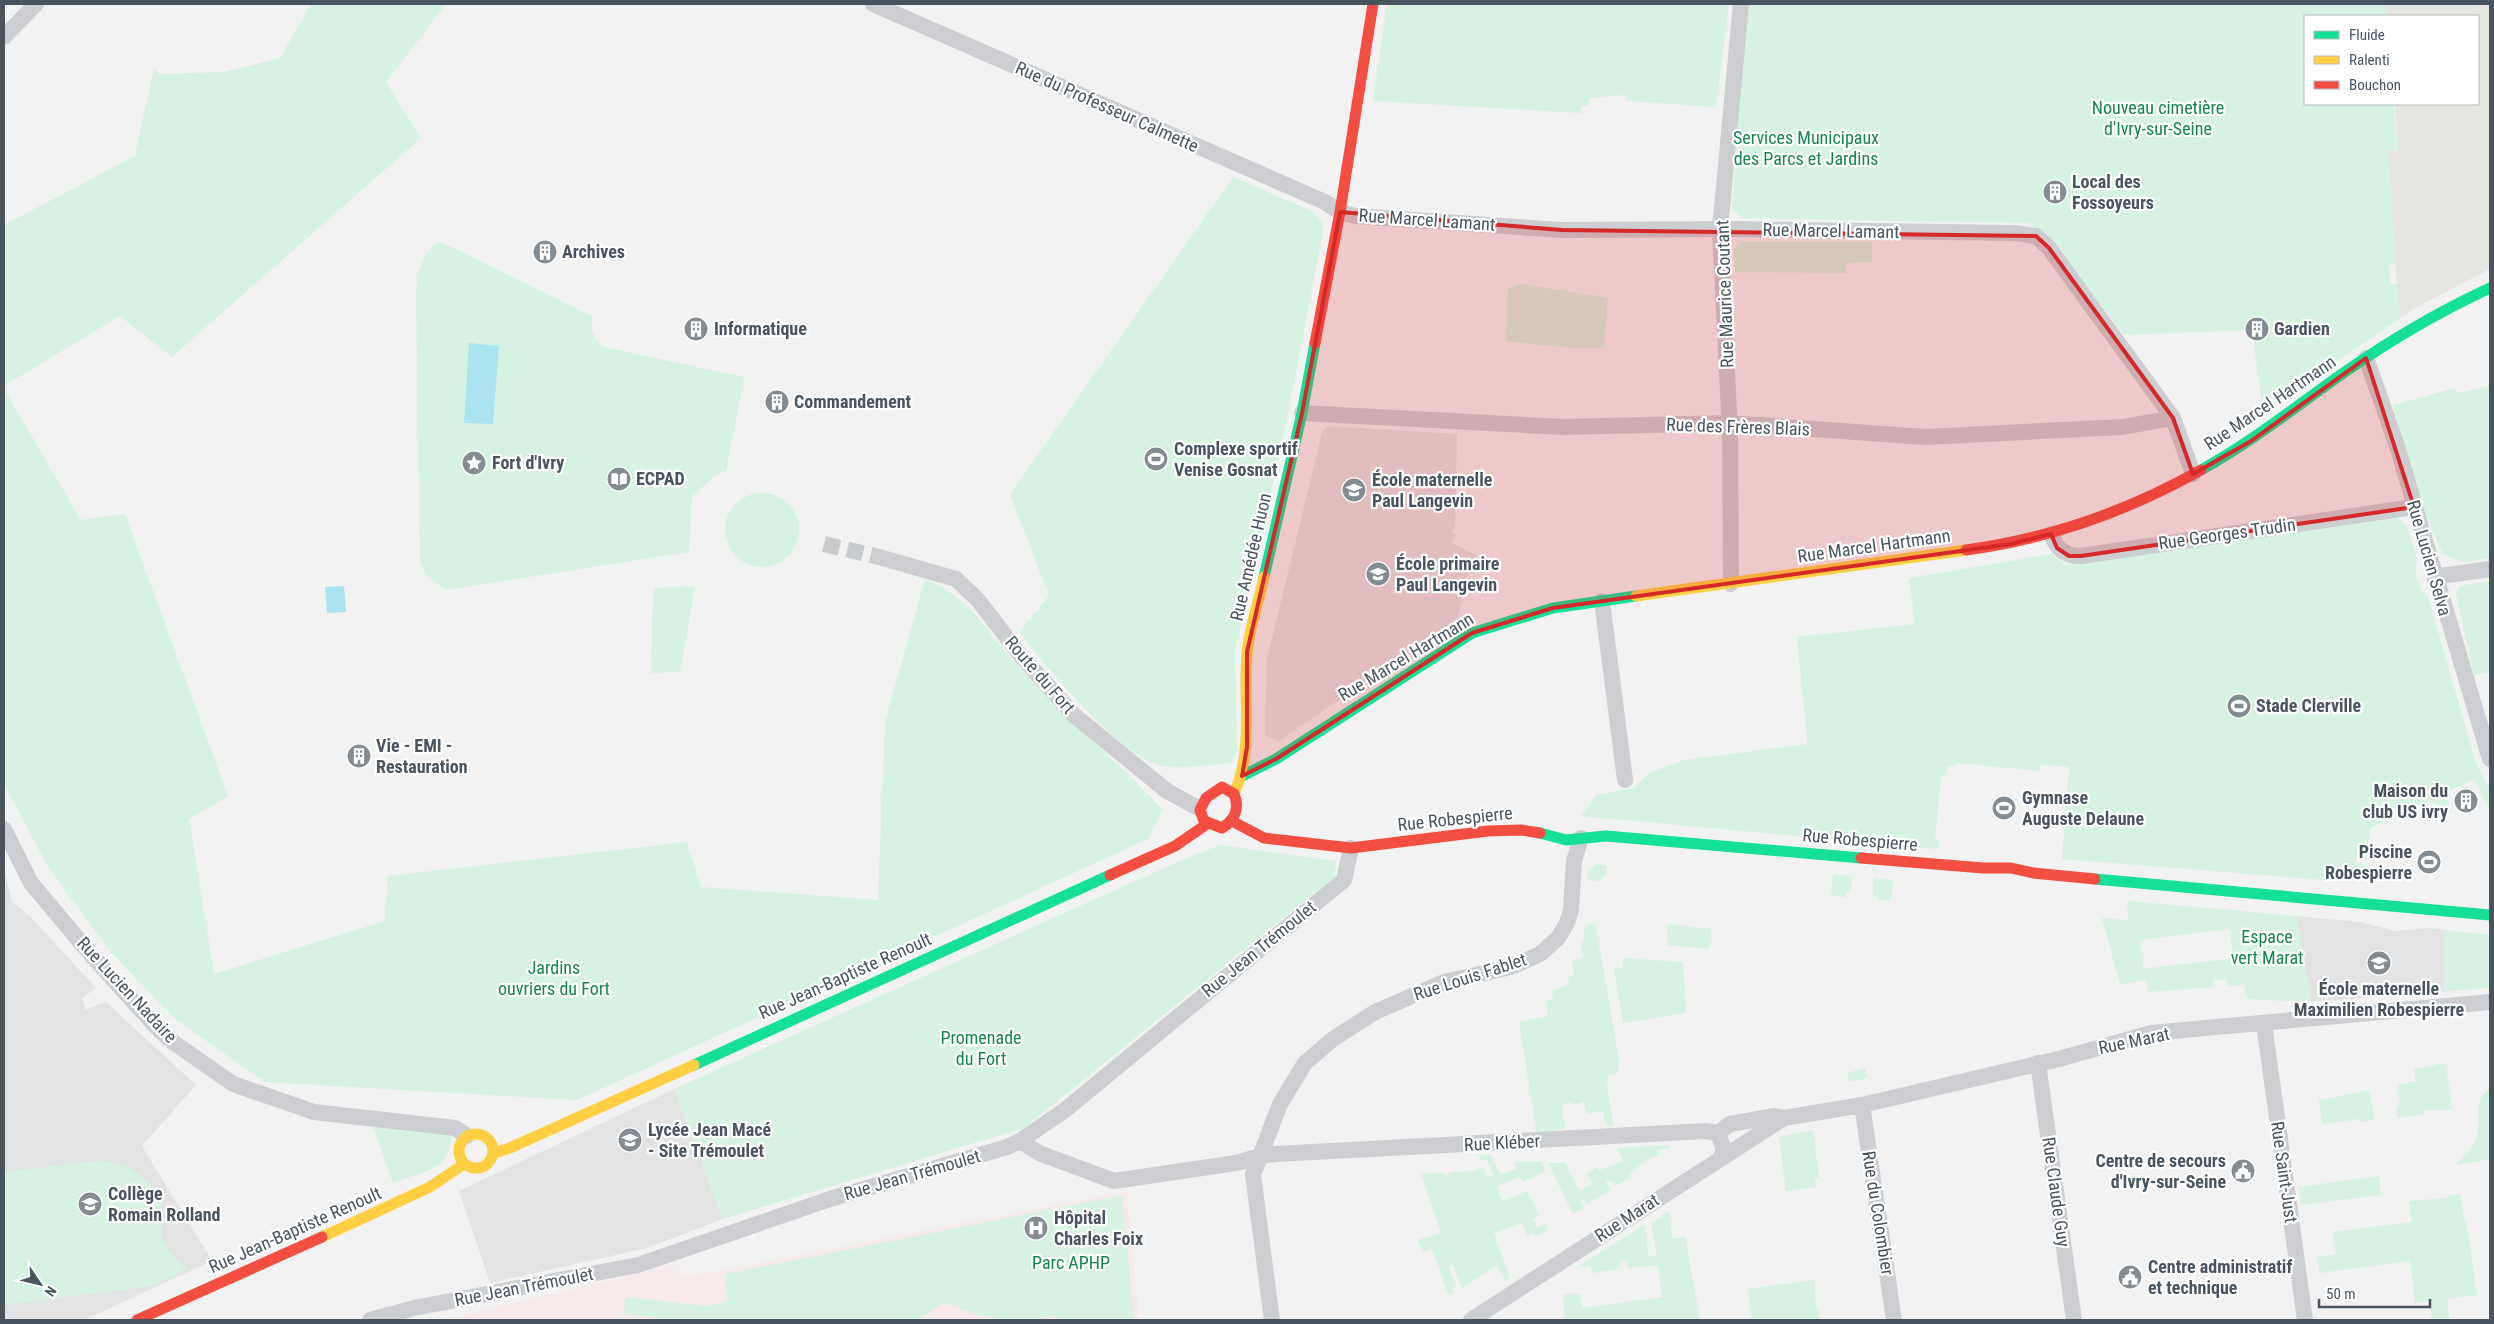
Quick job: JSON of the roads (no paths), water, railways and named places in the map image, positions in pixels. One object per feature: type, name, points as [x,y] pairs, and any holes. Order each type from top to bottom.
[{"type":"main road","name":"Rue Amédée Huon","points":[[1234,794],[1242,776],[1247,748],[1247,652],[1302,413],[1340,212],[1373,4]]},
{"type":"main road","name":"Rue Marcel Hartmann","points":[[1242,776],[1276,759],[1472,633],[1535,613],[1602,601],[2011,544],[2051,534],[2112,512],[2193,474],[2252,441],[2366,358],[2438,313],[2490,288]]},
{"type":"main road","points":[[1222,787],[1234,794],[1237,804],[1232,821],[1222,828],[1207,824],[1200,816],[1198,808],[1202,800],[1222,787]]},
{"type":"main road","name":"Rue Robespierre","points":[[1232,821],[1264,838],[1351,848],[1488,831],[1520,830],[1549,834],[1566,840],[1606,836],[1983,868],[2011,868],[2033,873],[2490,915]]},
{"type":"main road","name":"Rue Jean-Baptiste Renoult","points":[[494,1153],[510,1148],[1174,846],[1207,824]]},
{"type":"main road","points":[[478,1134],[483,1135],[491,1142],[494,1153],[485,1166],[474,1168],[464,1164],[459,1149],[467,1136],[478,1134]]},
{"type":"main road","name":"Rue Jean-Baptiste Renoult","points":[[137,1320],[406,1199],[430,1187],[464,1164]]},
{"type":"street","points":[[4,37],[36,4]]},
{"type":"street","name":"Rue du Professeur Calmette","points":[[873,4],[1325,202],[1340,212]]},
{"type":"street","name":"Rue Maurice Coutant","points":[[1731,584],[1729,423],[1720,230],[1741,4]]},
{"type":"street","name":"Rue Marcel Lamant","points":[[1340,212],[1354,216],[1562,230],[2014,233],[2036,236],[2049,248],[2173,418],[2193,474]]},
{"type":"street","name":"Rue Lucien Selva","points":[[2366,358],[2397,446],[2434,577],[2490,759]]},
{"type":"street","name":"Rue des Frères Blais","points":[[1302,413],[1563,427],[1729,423],[1925,438],[2123,427],[2173,418]]},
{"type":"street","name":"Rue Georges Trudin","points":[[2051,534],[2057,548],[2069,556],[2081,556],[2414,506]]},
{"type":"street","name":"Route du Fort","points":[[879,557],[956,580],[978,600],[1021,656],[1075,716],[1167,791],[1198,808]]},
{"type":"street","points":[[2434,577],[2490,569]]},
{"type":"street","points":[[1602,601],[1625,780]]},
{"type":"street","name":"Rue Lucien Nadaire","points":[[4,829],[31,883],[93,957],[158,1029],[173,1042],[233,1084],[314,1112],[455,1128],[467,1136]]},
{"type":"street","name":"Rue Louis Fablet","points":[[1272,1320],[1253,1175],[1280,1104],[1305,1063],[1332,1039],[1375,1012],[1444,982],[1511,967],[1540,954],[1558,938],[1567,923],[1571,910],[1574,861],[1580,838]]},
{"type":"street","name":"Rue Jean Trémoulet","points":[[370,1320],[414,1308],[638,1265],[830,1199],[1007,1147],[1020,1141],[1065,1110],[1344,880],[1351,848]]},
{"type":"street","name":"Rue Marat","points":[[1718,1133],[1730,1124],[1775,1116],[1784,1118],[1862,1105],[2038,1063],[2151,1033],[2490,1002]]},
{"type":"street","name":"Rue Saint-Just","points":[[2264,1024],[2305,1320]]},
{"type":"street","name":"Rue Claude Guy","points":[[2038,1063],[2074,1320]]},
{"type":"street","name":"Rue du Colombier","points":[[1862,1105],[1894,1320]]},
{"type":"street","name":"Rue Marat","points":[[1471,1320],[1784,1118]]},
{"type":"street","name":"Rue Kléber","points":[[1020,1141],[1039,1153],[1114,1180],[1236,1163],[1260,1156],[1706,1132],[1718,1133]]},
{"type":"street","points":[[1718,1133],[1724,1150],[1722,1157]]},
{"type":"water","points":[[469,343],[499,346],[493,424],[464,423]]},
{"type":"water","points":[[344,586],[346,612],[327,613],[325,587]]},
{"type":"tunnel","points":[[824,544],[879,557]]},
{"type":"place","name":"Local des Fossoyeurs","points":[[2055,192]]},
{"type":"place","name":"Archives","points":[[545,252]]},
{"type":"place","name":"Informatique","points":[[696,329]]},
{"type":"place","name":"Gardien","points":[[2257,329]]},
{"type":"place","name":"Commandement","points":[[777,402]]},
{"type":"place","name":"Complexe sportif Venise Gosnat","points":[[1156,459]]},
{"type":"place","name":"Fort d'Ivry","points":[[474,463]]},
{"type":"place","name":"ECPAD","points":[[619,479]]},
{"type":"place","name":"École maternelle Paul Langevin","points":[[1354,490]]},
{"type":"place","name":"École primaire Paul Langevin","points":[[1378,574]]},
{"type":"place","name":"Stade Clerville","points":[[2239,706]]},
{"type":"place","name":"Vie - EMI - Restauration","points":[[359,756]]},
{"type":"place","name":"Maison du club US ivry","points":[[2466,801]]},
{"type":"place","name":"Gymnase Auguste Delaune","points":[[2004,808]]},
{"type":"place","name":"Piscine Robespierre","points":[[2429,862]]},
{"type":"place","name":"École maternelle Maximilien Robespierre","points":[[2379,963]]},
{"type":"place","name":"Lycée Jean Macé - Site Trémoulet","points":[[630,1140]]},
{"type":"place","name":"Centre de secours d'Ivry-sur-Seine","points":[[2243,1171]]},
{"type":"place","name":"Collège Romain Rolland","points":[[90,1204]]},
{"type":"place","name":"Hôpital Charles Foix","points":[[1036,1228]]},
{"type":"place","name":"Centre administratif et technique","points":[[2130,1277]]},
{"type":"park label","name":"Nouveau cimetière d'Ivry-sur-Seine","points":[[2158,118]]},
{"type":"park label","name":"Services Municipaux des Parcs et Jardins","points":[[1806,148]]},
{"type":"park label","name":"Espace vert Marat","points":[[2267,948]]},
{"type":"park label","name":"Jardins ouvriers du Fort","points":[[554,978]]},
{"type":"park label","name":"Promenade du Fort","points":[[981,1048]]},
{"type":"park label","name":"Parc APHP","points":[[1071,1263]]}]
